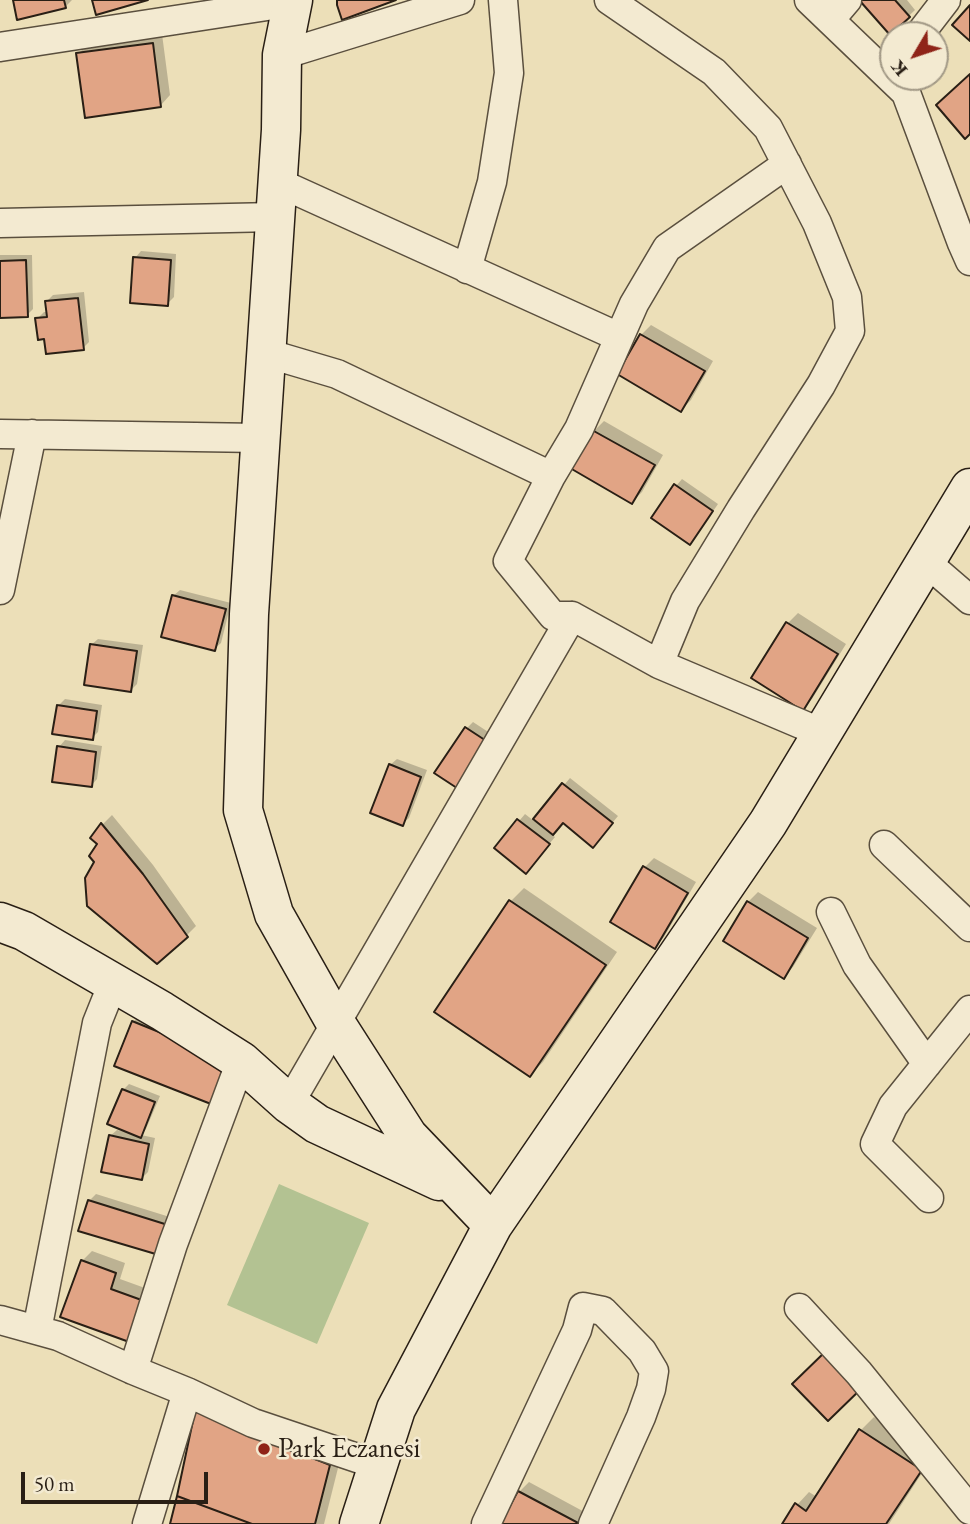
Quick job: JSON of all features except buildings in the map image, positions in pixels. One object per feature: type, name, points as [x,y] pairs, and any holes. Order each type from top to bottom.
[{"type":"street","points":[[282,55],[460,0]]},
{"type":"street","points":[[467,269],[492,182],[509,73],[503,0]]},
{"type":"street","points":[[609,0],[714,72],[768,128],[817,223],[847,297],[850,331],[821,385],[685,601],[659,664]]},
{"type":"street","points":[[809,0],[839,10],[879,59]]},
{"type":"street","points":[[930,21],[946,0]]},
{"type":"street","points":[[0,47],[293,1],[282,55],[281,130],[249,614],[243,810],[274,914],[335,1023],[408,1136],[493,1225]]},
{"type":"street","points":[[904,91],[970,261]]},
{"type":"street","points":[[787,164],[667,248],[634,304],[579,429],[551,476],[508,561],[553,616],[572,616],[659,664],[822,733]]},
{"type":"street","points":[[0,223],[276,199],[467,269],[619,337]]},
{"type":"street","points":[[265,353],[337,374],[551,476]]},
{"type":"street","points":[[0,434],[260,438]]},
{"type":"street","points":[[0,590],[32,434]]},
{"type":"street","points":[[359,1524],[396,1409],[493,1225],[768,823],[970,488]]},
{"type":"street","points":[[926,562],[970,600]]},
{"type":"street","points":[[289,1104],[572,616]]},
{"type":"street","points":[[884,845],[970,927]]},
{"type":"street","points":[[831,912],[857,965],[926,1064]]},
{"type":"street","points":[[0,922],[24,931],[162,1011],[241,1061],[289,1104],[317,1124],[461,1191]]},
{"type":"street","points":[[37,1330],[97,1023],[113,983]]},
{"type":"street","points":[[929,1198],[875,1144],[893,1106],[970,1010]]},
{"type":"street","points":[[133,1370],[173,1244],[241,1061]]},
{"type":"street","points":[[485,1524],[577,1331],[583,1307],[603,1311],[642,1351],[654,1371],[641,1417],[593,1524]]},
{"type":"street","points":[[799,1307],[859,1373],[970,1510]]},
{"type":"street","points":[[0,1320],[58,1336],[253,1423],[378,1465]]},
{"type":"street","points":[[147,1524],[187,1392]]},
{"type":"green space","points":[[279,1184],[369,1223],[317,1344],[227,1305]]},
{"type":"place","name":"Park Eczanesi","points":[[264,1449]]}]
